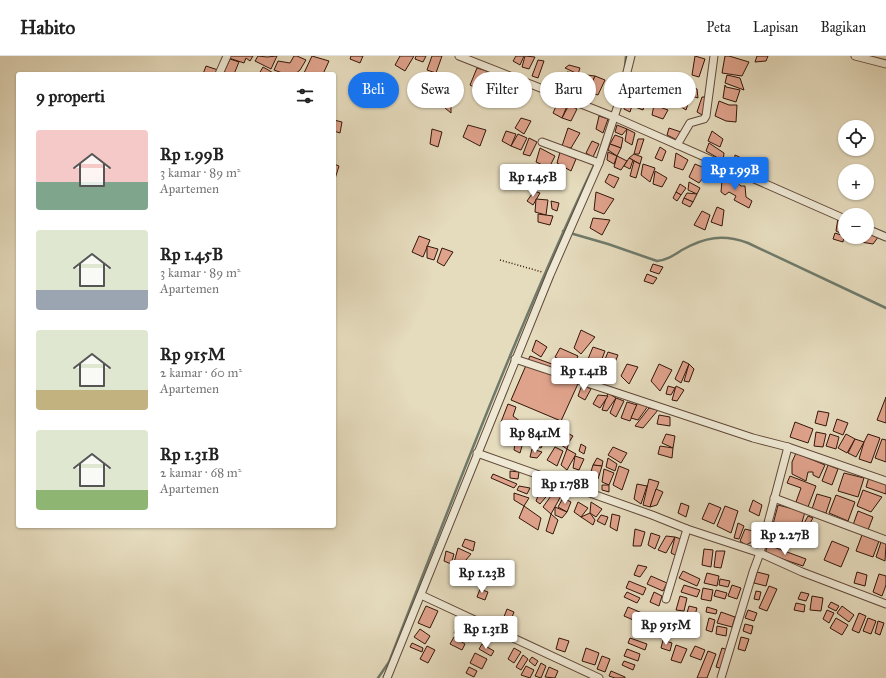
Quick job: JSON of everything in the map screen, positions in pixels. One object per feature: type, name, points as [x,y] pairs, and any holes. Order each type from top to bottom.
[{"type":"street","points":[[220,72],[227,56]]},
{"type":"street","points":[[459,56],[614,117],[838,216]]},
{"type":"street","points":[[387,678],[515,359],[597,162],[614,117],[631,56]]},
{"type":"street","points":[[677,145],[690,123],[704,119],[706,116],[714,56]]},
{"type":"street","points":[[855,56],[886,64]]},
{"type":"street","points":[[542,142],[597,162]]},
{"type":"street","points":[[874,232],[886,237]]},
{"type":"street","points":[[515,359],[753,438],[788,447],[886,481]]},
{"type":"street","points":[[721,678],[760,553],[788,447]]},
{"type":"street","points":[[477,453],[652,515],[687,529],[760,553],[802,572],[886,604]]},
{"type":"street","points":[[774,498],[886,540]]},
{"type":"street","points":[[666,599],[687,529]]},
{"type":"street","points":[[421,595],[599,678]]},
{"type":"path","points":[[500,260],[542,272]]},
{"type":"building","points":[[230,56],[253,56],[250,61],[246,58],[244,63],[229,58]]},
{"type":"building","points":[[258,56],[277,56],[271,69],[255,61]]},
{"type":"building","points":[[294,56],[306,60],[298,72],[280,72],[274,70],[278,61],[290,63]]},
{"type":"building","points":[[312,56],[329,61],[324,72],[304,72]]},
{"type":"building","points":[[351,56],[363,56],[360,63],[350,59]]},
{"type":"building","points":[[400,56],[414,56],[405,71],[395,65]]},
{"type":"building","points":[[416,56],[426,56],[423,62],[415,59]]},
{"type":"building","points":[[432,56],[442,56],[436,72],[427,70]]},
{"type":"building","points":[[516,56],[524,56],[520,65],[513,61]]},
{"type":"building","points":[[525,56],[535,57],[529,69],[522,67]]},
{"type":"building","points":[[695,56],[705,59],[699,77],[696,76],[696,72],[692,72]]},
{"type":"building","points":[[725,56],[749,62],[742,76],[722,73]]},
{"type":"building","points":[[757,56],[768,56],[766,61],[755,62]]},
{"type":"building","points":[[230,59],[239,62],[235,72],[224,72]]},
{"type":"building","points":[[538,60],[544,61],[538,78],[532,76]]},
{"type":"building","points":[[569,65],[580,68],[579,72],[574,72],[565,68]]},
{"type":"building","points":[[206,66],[218,70],[218,72],[204,72]]},
{"type":"building","points":[[263,67],[272,72],[260,72]]},
{"type":"building","points":[[477,68],[487,71],[486,72],[475,72]]},
{"type":"building","points":[[727,75],[740,78],[744,90],[725,83]]},
{"type":"building","points":[[596,76],[604,80],[598,95],[596,94]]},
{"type":"building","points":[[725,85],[726,87],[740,90],[736,102],[723,98]]},
{"type":"building","points":[[696,89],[697,89],[698,98],[696,97]]},
{"type":"building","points":[[702,97],[707,97],[704,116],[697,112]]},
{"type":"building","points":[[719,101],[729,105],[737,105],[736,122],[726,121],[715,116]]},
{"type":"building","points":[[445,108],[451,108],[451,113]]},
{"type":"building","points":[[555,108],[566,108],[562,118],[553,113]]},
{"type":"building","points":[[567,108],[577,109],[571,121],[562,118]]},
{"type":"building","points":[[624,108],[631,108],[630,112]]},
{"type":"building","points":[[653,108],[662,108],[668,110],[663,119],[652,115]]},
{"type":"building","points":[[599,116],[608,119],[603,133],[596,129]]},
{"type":"building","points":[[521,118],[531,121],[524,134],[515,128]]},
{"type":"building","points":[[336,120],[342,122],[340,133],[336,132]]},
{"type":"building","points":[[468,125],[486,130],[480,146],[463,137]]},
{"type":"building","points":[[617,125],[627,129],[622,135],[615,132]]},
{"type":"building","points":[[568,128],[580,133],[571,148],[562,146]]},
{"type":"building","points":[[669,128],[681,132],[677,140],[667,135]]},
{"type":"building","points":[[432,129],[442,132],[438,147],[430,144]]},
{"type":"building","points":[[627,129],[635,133],[632,145],[625,141]]},
{"type":"building","points":[[506,131],[516,134],[511,146],[502,141]]},
{"type":"building","points":[[712,131],[723,139],[720,147],[708,141]]},
{"type":"building","points":[[518,134],[527,138],[521,150],[511,146]]},
{"type":"building","points":[[615,135],[623,138],[621,148],[610,144]]},
{"type":"building","points":[[529,138],[537,142],[530,156],[523,154]]},
{"type":"building","points":[[638,139],[644,139],[639,154],[634,154]]},
{"type":"building","points":[[592,141],[599,144],[593,157],[586,153]]},
{"type":"building","points":[[709,143],[724,153],[723,161],[706,151]]},
{"type":"building","points":[[610,144],[621,148],[617,156],[608,150]]},
{"type":"building","points":[[660,147],[666,151],[662,161],[655,158]]},
{"type":"building","points":[[540,148],[555,156],[549,168],[536,162]]},
{"type":"building","points":[[560,152],[576,159],[571,171],[557,163]]},
{"type":"building","points":[[608,152],[617,156],[614,164],[607,160]]},
{"type":"building","points":[[676,153],[688,160],[683,170],[674,167]]},
{"type":"building","points":[[634,154],[642,157],[640,164],[629,158]]},
{"type":"building","points":[[735,155],[754,164],[751,171],[734,165]]},
{"type":"building","points":[[617,156],[627,161],[621,170],[614,167]]},
{"type":"building","points":[[629,158],[633,160],[630,169],[624,166]]},
{"type":"building","points":[[634,161],[640,164],[636,178],[630,176]]},
{"type":"building","points":[[643,164],[655,168],[650,182],[641,175]]},
{"type":"building","points":[[695,164],[709,170],[699,183],[689,177]]},
{"type":"building","points":[[336,165],[339,166],[336,176]]},
{"type":"building","points":[[655,171],[667,178],[662,187],[653,184]]},
{"type":"building","points":[[609,174],[619,178],[614,188],[605,182]]},
{"type":"building","points":[[727,175],[741,186],[745,186],[746,197],[752,201],[749,208],[734,200],[736,196],[729,192],[725,195],[721,192],[722,180]]},
{"type":"building","points":[[689,182],[700,188],[697,194],[688,190]]},
{"type":"building","points":[[680,184],[686,188],[681,195],[676,192]]},
{"type":"building","points":[[534,191],[540,193],[533,205],[527,201]]},
{"type":"building","points":[[596,192],[614,199],[604,214],[594,210]]},
{"type":"building","points":[[676,192],[681,195],[677,201],[673,198]]},
{"type":"building","points":[[687,193],[697,194],[693,202],[684,198]]},
{"type":"building","points":[[684,198],[693,202],[690,207],[682,203]]},
{"type":"building","points":[[536,199],[548,200],[546,215],[535,212]]},
{"type":"building","points":[[551,201],[559,203],[557,211],[552,209]]},
{"type":"building","points":[[717,207],[724,210],[722,226],[711,222]]},
{"type":"building","points":[[702,211],[710,215],[705,230],[694,225]]},
{"type":"building","points":[[538,214],[553,216],[550,225],[538,222]]},
{"type":"building","points":[[593,218],[610,220],[602,235],[590,228]]},
{"type":"building","points":[[838,218],[838,232],[836,231]]},
{"type":"building","points":[[835,233],[838,234],[838,240],[833,239]]},
{"type":"building","points":[[874,235],[879,236],[874,243]]},
{"type":"building","points":[[419,236],[430,240],[423,257],[412,252]]},
{"type":"building","points":[[427,246],[438,249],[434,260],[427,258]]},
{"type":"building","points":[[442,248],[453,252],[444,266],[437,262]]},
{"type":"building","points":[[653,264],[663,267],[659,274],[650,271]]},
{"type":"building","points":[[647,274],[657,278],[653,284],[644,281]]},
{"type":"building","points":[[581,330],[595,337],[581,354],[574,348]]},
{"type":"building","points":[[536,340],[547,347],[541,357],[532,351]]},
{"type":"building","points":[[593,347],[605,351],[600,364],[588,359]]},
{"type":"building","points":[[560,348],[578,356],[573,367],[555,357]]},
{"type":"building","points":[[608,352],[618,355],[609,377],[599,374]]},
{"type":"building","points":[[530,356],[582,375],[561,421],[511,400]]},
{"type":"building","points":[[683,361],[689,364],[681,383],[675,379]]},
{"type":"building","points":[[627,364],[638,367],[629,384],[621,376]]},
{"type":"building","points":[[659,364],[672,370],[660,391],[651,381]]},
{"type":"building","points":[[689,364],[694,369],[689,382],[684,381]]},
{"type":"building","points":[[582,385],[591,389],[585,400],[578,396]]},
{"type":"building","points":[[668,386],[675,388],[671,395],[666,394]]},
{"type":"building","points":[[676,386],[684,390],[677,401],[672,400]]},
{"type":"building","points":[[608,393],[616,398],[607,411],[602,410]]},
{"type":"building","points":[[598,395],[608,396],[600,408],[593,404]]},
{"type":"building","points":[[886,397],[886,423],[877,420]]},
{"type":"building","points":[[616,398],[624,401],[616,417],[610,413]]},
{"type":"building","points":[[627,402],[637,405],[630,421],[621,418]]},
{"type":"building","points":[[638,402],[648,406],[638,420],[631,418]]},
{"type":"building","points":[[508,404],[516,407],[513,416],[521,422],[517,429],[501,422]]},
{"type":"building","points":[[649,408],[658,410],[643,428],[635,426]]},
{"type":"building","points":[[818,411],[829,413],[826,426],[815,423]]},
{"type":"building","points":[[659,415],[670,417],[670,426],[657,424]]},
{"type":"building","points":[[837,419],[848,423],[843,435],[833,431]]},
{"type":"building","points":[[795,422],[813,429],[808,443],[790,437]]},
{"type":"building","points":[[528,428],[539,430],[534,439],[529,439]]},
{"type":"building","points":[[517,429],[526,432],[520,453],[514,450]]},
{"type":"building","points":[[539,430],[548,433],[541,448],[537,446]]},
{"type":"building","points":[[561,430],[573,436],[569,442],[557,434]]},
{"type":"building","points":[[816,432],[826,434],[823,447],[814,446]]},
{"type":"building","points":[[557,434],[569,442],[567,449],[554,440]]},
{"type":"building","points":[[666,434],[675,436],[673,448],[662,443]]},
{"type":"building","points":[[830,434],[839,437],[836,449],[826,446]]},
{"type":"building","points":[[846,434],[855,439],[847,453],[838,448]]},
{"type":"building","points":[[868,434],[880,438],[871,463],[859,459]]},
{"type":"building","points":[[855,439],[864,442],[856,457],[848,453]]},
{"type":"building","points":[[882,439],[886,440],[886,462],[875,458]]},
{"type":"building","points":[[581,444],[586,447],[584,454],[579,451]]},
{"type":"building","points":[[660,446],[673,448],[672,458],[658,454]]},
{"type":"building","points":[[555,447],[563,451],[557,466],[547,460]]},
{"type":"building","points":[[613,447],[627,453],[621,463],[608,455]]},
{"type":"building","points":[[532,449],[542,452],[537,458],[530,457]]},
{"type":"building","points":[[567,449],[576,454],[567,470],[561,465]]},
{"type":"building","points":[[796,453],[825,465],[819,478],[813,475],[813,472],[808,472],[806,481],[792,474],[792,462]]},
{"type":"building","points":[[575,456],[584,459],[579,470],[573,468]]},
{"type":"building","points":[[597,458],[603,461],[602,466],[593,465]]},
{"type":"building","points":[[608,458],[617,464],[615,471],[606,467]]},
{"type":"building","points":[[593,465],[602,466],[598,479],[589,478]]},
{"type":"building","points":[[828,465],[838,469],[832,485],[822,481]]},
{"type":"building","points":[[619,466],[629,470],[622,490],[613,485]]},
{"type":"building","points":[[604,469],[614,473],[609,485],[602,482]]},
{"type":"building","points":[[510,471],[519,472],[518,479],[510,478]]},
{"type":"building","points":[[844,473],[864,478],[858,497],[838,491]]},
{"type":"building","points":[[493,474],[517,484],[514,488],[491,478]]},
{"type":"building","points":[[790,476],[816,486],[808,507],[796,502],[801,488],[787,483]]},
{"type":"building","points":[[869,477],[886,484],[886,494],[866,487]]},
{"type":"building","points":[[649,479],[659,482],[650,507],[643,505]]},
{"type":"building","points":[[637,484],[647,486],[641,504],[634,499]]},
{"type":"building","points":[[602,485],[609,485],[609,492],[602,490]]},
{"type":"building","points":[[519,486],[530,488],[527,494],[517,490]]},
{"type":"building","points":[[542,486],[551,491],[540,504],[536,501]]},
{"type":"building","points":[[656,489],[663,492],[657,505],[650,507]]},
{"type":"building","points":[[863,490],[882,497],[871,512],[857,506]]},
{"type":"building","points":[[514,493],[529,498],[524,506],[514,500]]},
{"type":"building","points":[[553,493],[561,496],[551,514],[543,507]]},
{"type":"building","points":[[817,494],[831,498],[826,513],[812,509]]},
{"type":"building","points":[[836,495],[855,502],[848,521],[829,513]]},
{"type":"building","points":[[563,498],[571,502],[567,512],[558,507]]},
{"type":"building","points":[[753,500],[762,505],[759,516],[749,511]]},
{"type":"building","points":[[578,502],[588,508],[581,517],[574,512]]},
{"type":"building","points":[[591,502],[602,509],[596,517],[590,513]]},
{"type":"building","points":[[681,503],[689,506],[686,517],[678,513]]},
{"type":"building","points":[[709,503],[721,508],[714,524],[702,519]]},
{"type":"building","points":[[778,505],[805,512],[800,529],[794,527],[789,545],[769,540]]},
{"type":"building","points":[[524,506],[541,518],[538,530],[519,518]]},
{"type":"building","points":[[725,506],[738,511],[731,533],[717,526]]},
{"type":"building","points":[[555,507],[567,512],[562,518],[555,515]]},
{"type":"building","points":[[858,511],[873,517],[868,530],[853,525]]},
{"type":"building","points":[[590,513],[595,520],[593,525],[581,517]]},
{"type":"building","points":[[551,514],[558,520],[553,534],[546,531]]},
{"type":"building","points":[[612,514],[620,516],[617,531],[610,527]]},
{"type":"building","points":[[601,515],[608,517],[605,525],[597,521]]},
{"type":"building","points":[[808,516],[813,518],[802,537],[799,533]]},
{"type":"building","points":[[738,523],[744,526],[739,539],[734,538]]},
{"type":"building","points":[[635,529],[645,532],[641,546],[633,546]]},
{"type":"building","points":[[745,529],[757,532],[752,542],[746,545],[740,541]]},
{"type":"building","points":[[651,533],[660,536],[655,549],[648,545]]},
{"type":"building","points":[[862,535],[879,541],[873,557],[856,551]]},
{"type":"building","points":[[666,536],[675,537],[666,553],[658,550]]},
{"type":"building","points":[[675,537],[684,540],[675,555],[671,553]]},
{"type":"building","points":[[465,539],[475,542],[473,551],[462,546]]},
{"type":"building","points":[[832,541],[849,548],[841,567],[824,560]]},
{"type":"building","points":[[881,542],[886,544],[885,561],[876,557]]},
{"type":"building","points":[[768,545],[806,559],[803,566],[765,553]]},
{"type":"building","points":[[458,548],[471,554],[460,567],[453,566]]},
{"type":"building","points":[[704,549],[713,550],[711,567],[702,565]]},
{"type":"building","points":[[446,551],[454,554],[451,564],[444,561]]},
{"type":"building","points":[[716,551],[725,551],[721,568],[714,567]]},
{"type":"building","points":[[638,565],[647,567],[640,577],[634,575]]},
{"type":"building","points":[[683,571],[700,579],[697,586],[679,578]]},
{"type":"building","points":[[757,572],[769,575],[766,586],[754,583]]},
{"type":"building","points":[[857,572],[867,575],[865,586],[854,583]]},
{"type":"building","points":[[707,573],[719,576],[717,586],[704,583]]},
{"type":"building","points":[[879,574],[886,576],[886,585],[882,596],[873,592]]},
{"type":"building","points":[[651,576],[667,583],[663,591],[647,584]]},
{"type":"building","points":[[720,579],[730,581],[728,587],[719,585]]},
{"type":"building","points":[[629,581],[646,588],[643,595],[626,588]]},
{"type":"building","points":[[684,585],[700,590],[697,597],[681,592]]},
{"type":"building","points":[[732,585],[741,588],[737,599],[728,596]]},
{"type":"building","points":[[769,586],[777,589],[767,611],[759,608]]},
{"type":"building","points":[[703,588],[713,590],[711,601],[701,599]]},
{"type":"building","points":[[480,589],[488,592],[485,600],[477,597]]},
{"type":"building","points":[[716,590],[727,593],[725,599],[714,596]]},
{"type":"building","points":[[756,591],[761,592],[759,600],[754,599]]},
{"type":"building","points":[[627,592],[640,598],[637,603],[624,597]]},
{"type":"building","points":[[654,592],[662,596],[659,606],[650,602]]},
{"type":"building","points":[[801,592],[809,594],[806,601],[798,599]]},
{"type":"building","points":[[680,596],[687,598],[684,611],[676,610]]},
{"type":"building","points":[[812,596],[823,598],[821,611],[810,610]]},
{"type":"building","points":[[831,602],[839,606],[836,611],[828,607]]},
{"type":"building","points":[[796,603],[805,605],[804,612],[794,610]]},
{"type":"building","points":[[426,606],[438,611],[430,628],[418,623]]},
{"type":"building","points":[[689,606],[697,608],[695,615],[687,613]]},
{"type":"building","points":[[842,606],[854,615],[849,622],[837,613]]},
{"type":"building","points":[[628,607],[642,613],[638,622],[624,616]]},
{"type":"building","points":[[707,607],[717,610],[716,614],[706,612]]},
{"type":"building","points":[[507,609],[514,612],[509,625],[502,622]]},
{"type":"building","points":[[748,610],[757,613],[754,621],[745,618]]},
{"type":"building","points":[[827,610],[834,613],[829,623],[823,619]]},
{"type":"building","points":[[721,612],[735,617],[732,627],[717,623]]},
{"type":"building","points":[[859,613],[866,616],[859,633],[852,630]]},
{"type":"building","points":[[675,616],[682,619],[680,626],[672,624]]},
{"type":"building","points":[[709,618],[715,620],[712,632],[706,630]]},
{"type":"building","points":[[836,618],[848,625],[842,635],[830,628]]},
{"type":"building","points":[[868,618],[876,621],[871,634],[863,631]]},
{"type":"building","points":[[685,620],[693,623],[690,628],[683,625]]},
{"type":"building","points":[[459,621],[470,625],[464,638],[454,633]]},
{"type":"building","points":[[878,621],[884,623],[880,635],[875,633]]},
{"type":"building","points":[[745,624],[753,626],[751,634],[743,631]]},
{"type":"building","points":[[717,626],[727,628],[726,636],[716,634]]},
{"type":"building","points":[[420,629],[430,636],[425,644],[414,637]]},
{"type":"building","points":[[471,629],[476,631],[469,642],[465,639]]},
{"type":"building","points":[[454,637],[465,644],[462,650],[450,644]]},
{"type":"building","points":[[741,637],[749,639],[745,651],[738,649]]},
{"type":"building","points":[[559,638],[569,641],[565,652],[556,649]]},
{"type":"building","points":[[630,638],[647,644],[645,650],[628,643]]},
{"type":"building","points":[[663,640],[672,643],[670,651],[661,648]]},
{"type":"building","points":[[412,643],[423,648],[422,652],[410,647]]},
{"type":"building","points":[[482,644],[494,651],[491,656],[479,649]]},
{"type":"building","points":[[676,645],[687,649],[681,663],[671,660]]},
{"type":"building","points":[[427,646],[435,650],[428,663],[420,659]]},
{"type":"building","points":[[695,646],[705,650],[701,660],[690,656]]},
{"type":"building","points":[[514,648],[521,652],[514,663],[508,659]]},
{"type":"building","points":[[586,648],[599,653],[595,665],[582,661]]},
{"type":"building","points":[[722,648],[728,650],[723,669],[716,667]]},
{"type":"building","points":[[627,649],[640,654],[638,661],[624,656]]},
{"type":"building","points":[[708,651],[716,654],[707,678],[697,678]]},
{"type":"building","points":[[475,653],[487,659],[482,669],[470,663]]},
{"type":"building","points":[[523,655],[528,659],[521,670],[516,667]]},
{"type":"building","points":[[602,656],[610,659],[605,672],[597,669]]},
{"type":"building","points":[[532,657],[538,661],[535,666],[529,661]]},
{"type":"building","points":[[624,661],[635,665],[633,670],[622,665]]},
{"type":"building","points":[[541,663],[546,666],[541,678],[535,676]]},
{"type":"building","points":[[526,666],[534,670],[530,678],[521,675]]},
{"type":"building","points":[[469,667],[477,671],[474,677],[466,673]]},
{"type":"building","points":[[549,667],[558,671],[555,678],[545,677]]},
{"type":"building","points":[[611,671],[625,678],[615,678],[609,676]]},
{"type":"waterway","points":[[625,67],[626,56]]},
{"type":"waterway","points":[[378,678],[389,662],[513,348],[539,286],[595,163]]},
{"type":"waterway","points":[[563,231],[608,244],[657,261],[667,258],[698,242],[714,238],[730,238],[739,240],[886,308]]}]
